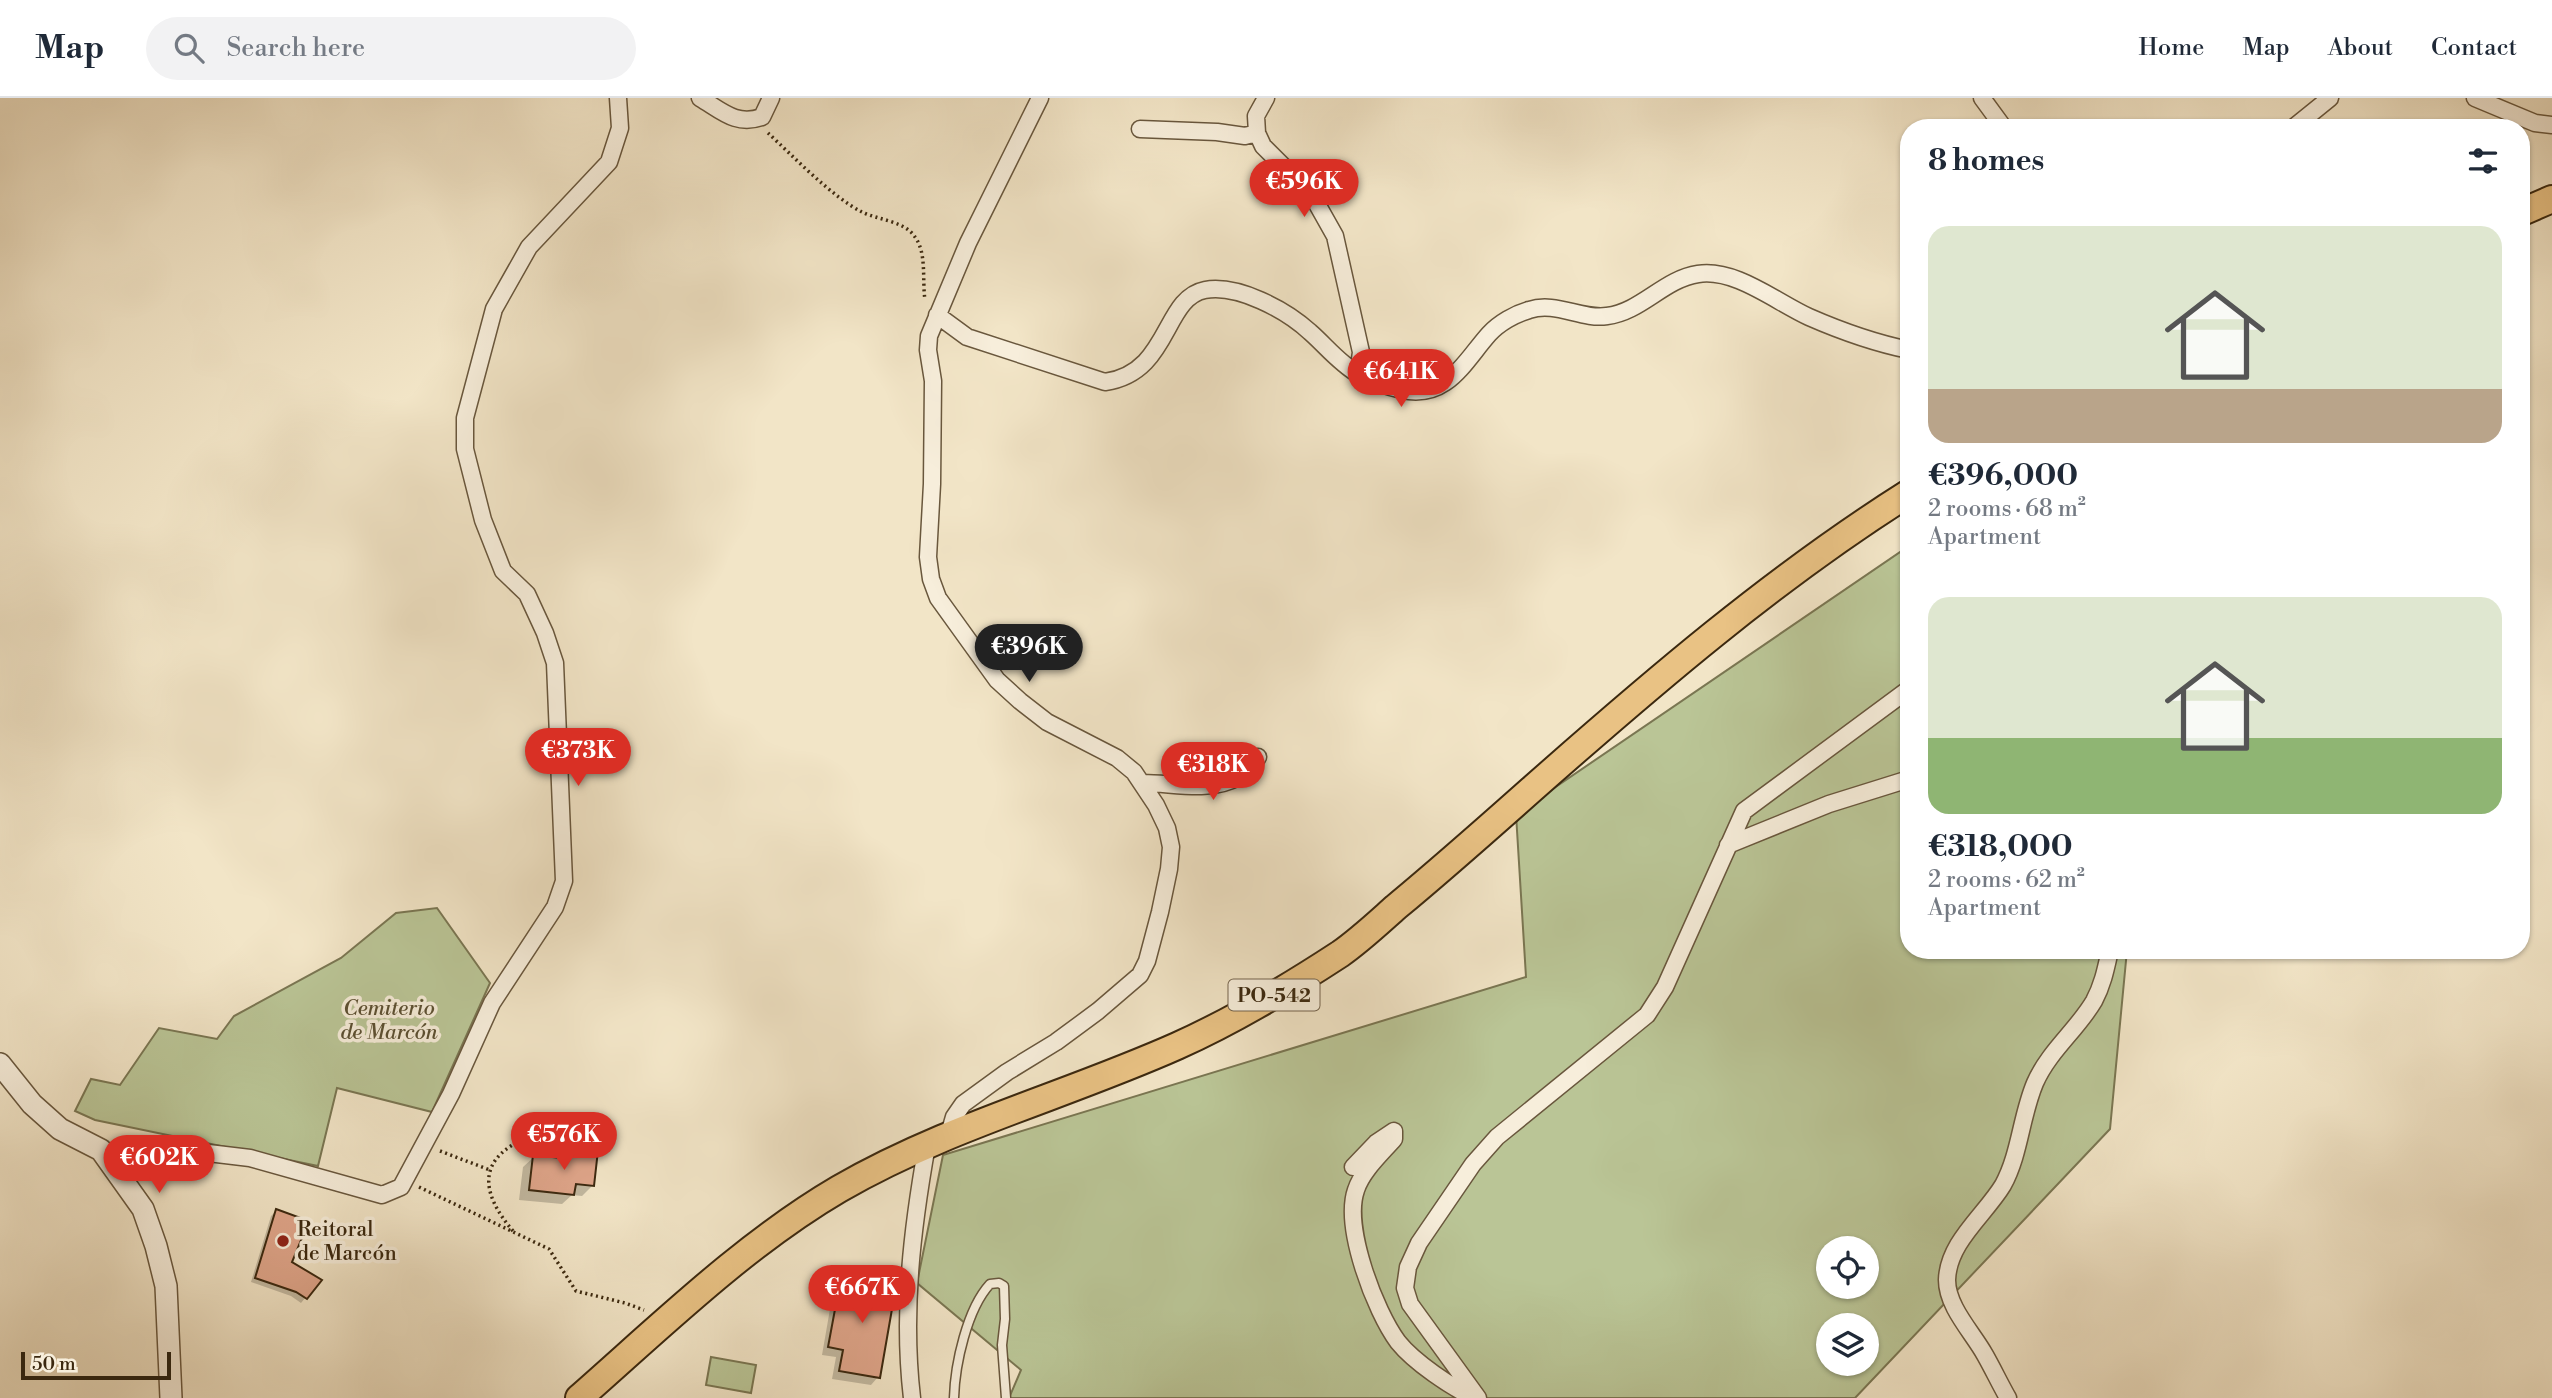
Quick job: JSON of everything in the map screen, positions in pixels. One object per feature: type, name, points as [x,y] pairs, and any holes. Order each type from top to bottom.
[{"type":"main road","points":[[2530,209],[2552,199]]},
{"type":"main road","name":"PO-542","points":[[579,1398],[703,1290],[797,1217],[838,1189],[938,1140],[1177,1046],[1258,1005],[1343,951],[1443,868],[1603,726],[1741,613],[1857,526],[1900,498]]},
{"type":"street","points":[[114,1168],[175,1149],[250,1158],[382,1195],[401,1187],[451,1094],[492,1003],[555,907],[564,881],[555,663],[527,594],[503,571],[483,520],[465,449],[465,418],[494,309],[529,247],[609,162],[620,128],[618,98]]},
{"type":"street","points":[[700,98],[732,118],[745,122],[762,117],[771,98]]},
{"type":"street","points":[[912,1398],[907,1305],[914,1217],[938,1140],[963,1104],[1077,1027],[1140,975],[1147,961],[1169,869],[1171,847],[1167,828],[1143,783],[1134,772],[1117,758],[1047,722],[997,680],[938,598],[931,579],[928,557],[933,381],[928,350],[929,337],[968,243],[1040,98]]},
{"type":"street","points":[[1266,98],[1256,116],[1256,133],[1263,146],[1317,204],[1335,236],[1361,352],[1358,374]]},
{"type":"street","points":[[1982,98],[1997,119]]},
{"type":"street","points":[[2304,119],[2330,98]]},
{"type":"street","points":[[2475,98],[2525,119]]},
{"type":"street","points":[[2530,121],[2552,125]]},
{"type":"street","points":[[1140,129],[1217,132],[1245,136],[1256,133]]},
{"type":"street","points":[[937,315],[967,337],[1105,382],[1121,380],[1131,375],[1148,360],[1161,344],[1179,307],[1189,298],[1201,290],[1239,292],[1269,305],[1308,330],[1343,364],[1358,374],[1404,391],[1422,392],[1440,387],[1453,378],[1490,332],[1514,316],[1532,309],[1553,307],[1608,317],[1626,310],[1679,280],[1705,273],[1732,276],[1784,305],[1839,330],[1900,347]]},
{"type":"street","points":[[1477,1398],[1410,1304],[1405,1288],[1408,1267],[1419,1243],[1473,1164],[1497,1137],[1647,1015],[1665,988],[1744,811],[1900,696]]},
{"type":"street","points":[[1143,783],[1191,786],[1217,783],[1238,777],[1258,757]]},
{"type":"street","points":[[1728,845],[1829,804],[1900,782]]},
{"type":"street","points":[[2008,1398],[1953,1303],[1947,1279],[1957,1247],[2011,1169],[2035,1083],[2049,1059],[2092,1003],[2103,982],[2108,959]]},
{"type":"street","points":[[0,1064],[41,1112],[60,1129],[101,1150],[143,1209],[166,1286],[171,1398]]},
{"type":"street","points":[[1353,1167],[1376,1143],[1394,1131],[1394,1139],[1366,1171],[1356,1190],[1352,1218],[1356,1245],[1375,1298],[1399,1344],[1437,1376],[1459,1391],[1477,1398]]},
{"type":"lane","points":[[954,1398],[961,1354],[973,1311],[990,1283],[999,1283],[1004,1286],[1005,1320],[1002,1345],[1006,1398]]},
{"type":"path","points":[[754,120],[823,184],[861,212],[899,225],[914,234],[922,250],[925,301]]},
{"type":"path","points":[[514,1232],[497,1212],[490,1198],[487,1181],[492,1164],[502,1152],[531,1136]]},
{"type":"path","points":[[423,1145],[490,1170]]},
{"type":"path","points":[[404,1180],[549,1249],[576,1292],[625,1303],[653,1313]]},
{"type":"green space","points":[[1900,552],[1900,959],[2126,959],[2110,1129],[1879,1373],[1879,1313],[1816,1313],[1816,1376],[1876,1376],[1855,1398],[1009,1398],[1021,1370],[917,1283],[943,1155],[1526,977],[1516,814]]},
{"type":"green space","name":"Cemiterio de Marcón","points":[[437,908],[490,983],[432,1112],[337,1088],[318,1166],[95,1120],[75,1111],[91,1079],[120,1085],[159,1028],[217,1039],[234,1016],[341,958],[396,913]]},
{"type":"green space","points":[[711,1357],[756,1365],[751,1393],[706,1385]]},
{"type":"building","points":[[576,1147],[598,1150],[594,1186],[576,1184],[574,1195],[529,1190],[533,1155],[561,1158],[562,1151],[576,1153]]},
{"type":"building","name":"Reitoral de Marcón","points":[[276,1209],[309,1221],[292,1262],[322,1280],[307,1299],[296,1292],[255,1278]]},
{"type":"building","points":[[841,1277],[896,1286],[880,1378],[839,1371],[843,1350],[828,1347]]},
{"type":"place","name":"Reitoral de Marcón","points":[[283,1241]]}]
